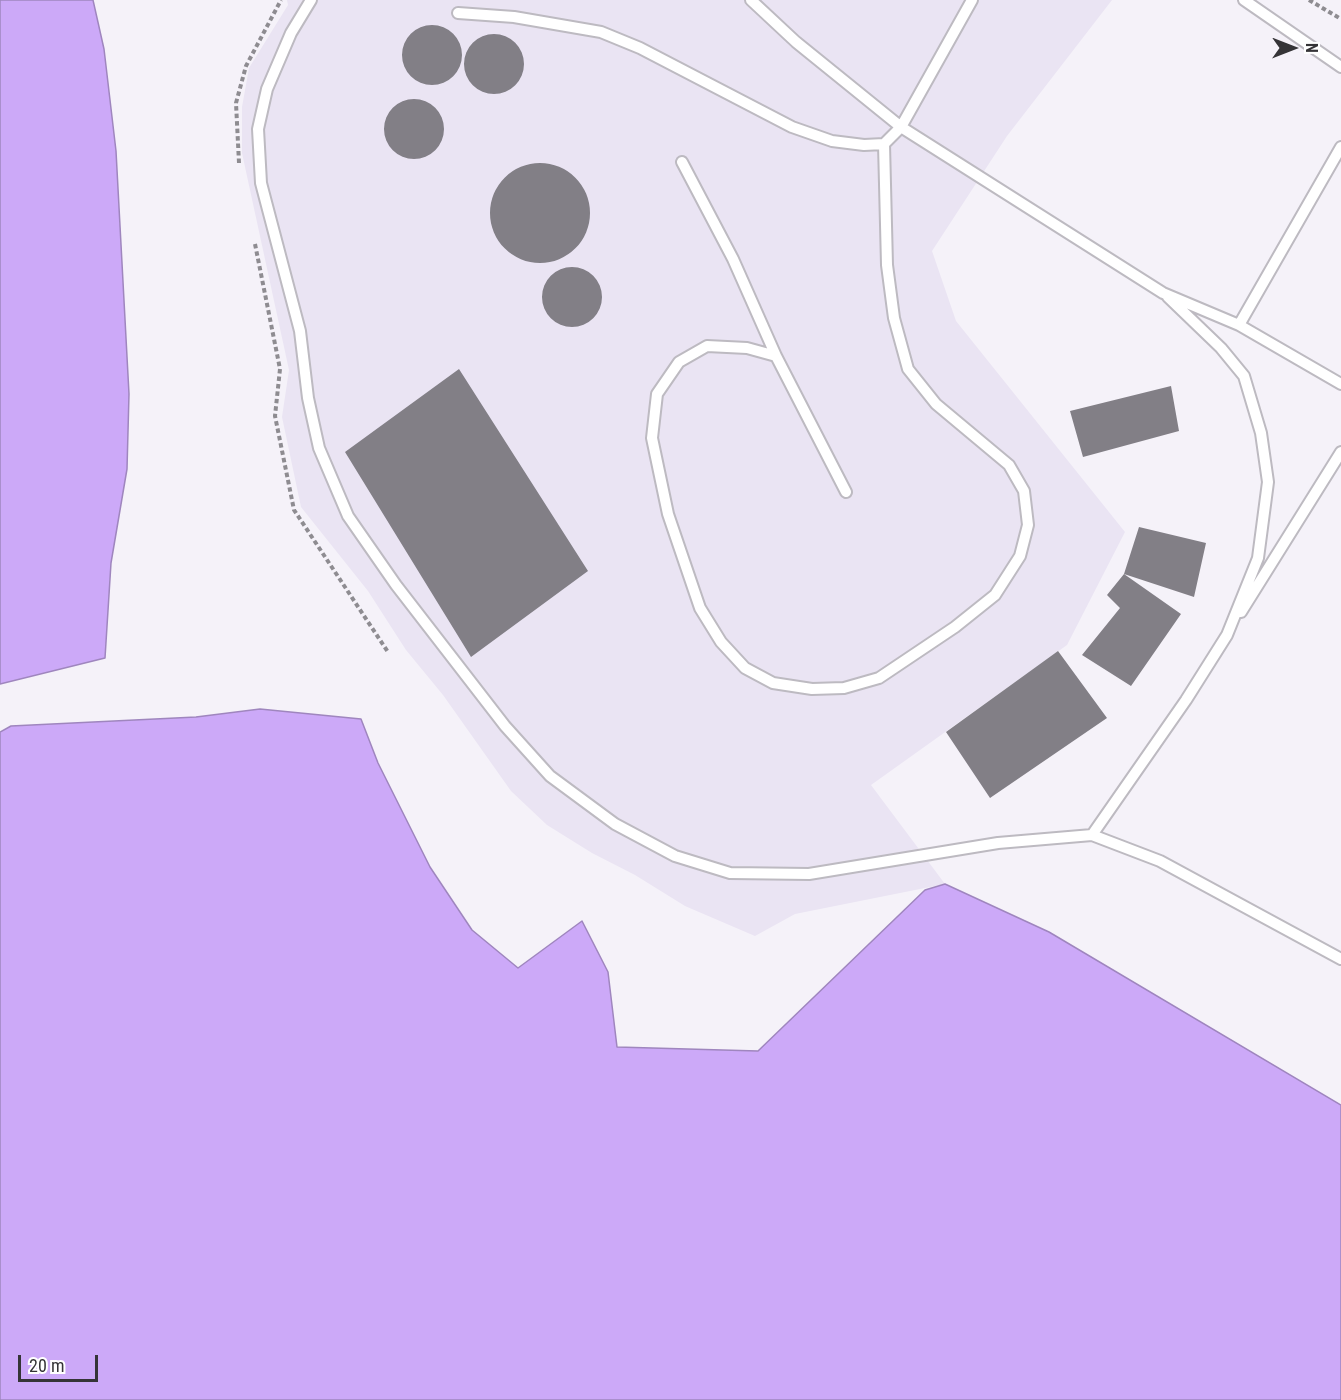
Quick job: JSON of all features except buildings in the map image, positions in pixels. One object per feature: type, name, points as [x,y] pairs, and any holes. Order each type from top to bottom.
[{"type":"lane","points":[[311,0],[291,33],[267,89],[258,129],[261,183],[300,331],[308,398],[319,448],[348,516],[396,585],[505,726],[550,776],[615,824],[675,856],[730,873],[810,874],[998,843],[1092,835],[1160,861],[1341,959]]},
{"type":"lane","points":[[751,0],[796,42],[901,127],[1164,293],[1239,325],[1341,384]]},
{"type":"lane","points":[[458,13],[514,17],[600,32],[640,48],[792,127],[832,141],[864,145],[884,144],[901,127],[972,0]]},
{"type":"lane","points":[[1244,0],[1341,66]]},
{"type":"lane","points":[[776,356],[747,348],[706,346],[679,362],[657,394],[652,438],[668,514],[700,608],[721,642],[745,668],[773,683],[812,689],[844,688],[879,678],[954,627],[995,595],[1020,556],[1028,525],[1024,491],[1009,465],[936,404],[908,369],[894,318],[887,265],[884,144]]},
{"type":"lane","points":[[1239,325],[1341,147]]},
{"type":"lane","points":[[682,162],[733,259],[776,356],[846,492]]},
{"type":"lane","points":[[1164,293],[1221,348],[1244,376],[1261,433],[1268,482],[1258,558],[1227,635]]},
{"type":"lane","points":[[1092,835],[1186,700],[1341,452]]},
{"type":"path","points":[[1309,0],[1341,19]]},
{"type":"shaded area","points":[[0,0],[93,0],[104,49],[116,151],[129,394],[127,469],[111,563],[105,658],[0,684]]},
{"type":"shaded area","points":[[287,0],[1112,0],[1007,136],[932,251],[956,321],[1125,532],[1067,645],[871,785],[945,884],[795,914],[755,936],[685,906],[547,825],[511,791],[443,695],[406,650],[368,591],[301,507],[282,417],[289,370],[242,153],[242,107],[249,68],[288,5]]},
{"type":"shaded area","points":[[260,709],[361,719],[378,763],[430,867],[472,930],[518,968],[582,921],[608,972],[617,1047],[758,1051],[925,890],[945,884],[1049,932],[1341,1105],[1341,1400],[0,1400],[0,732],[11,726],[196,717]]}]
